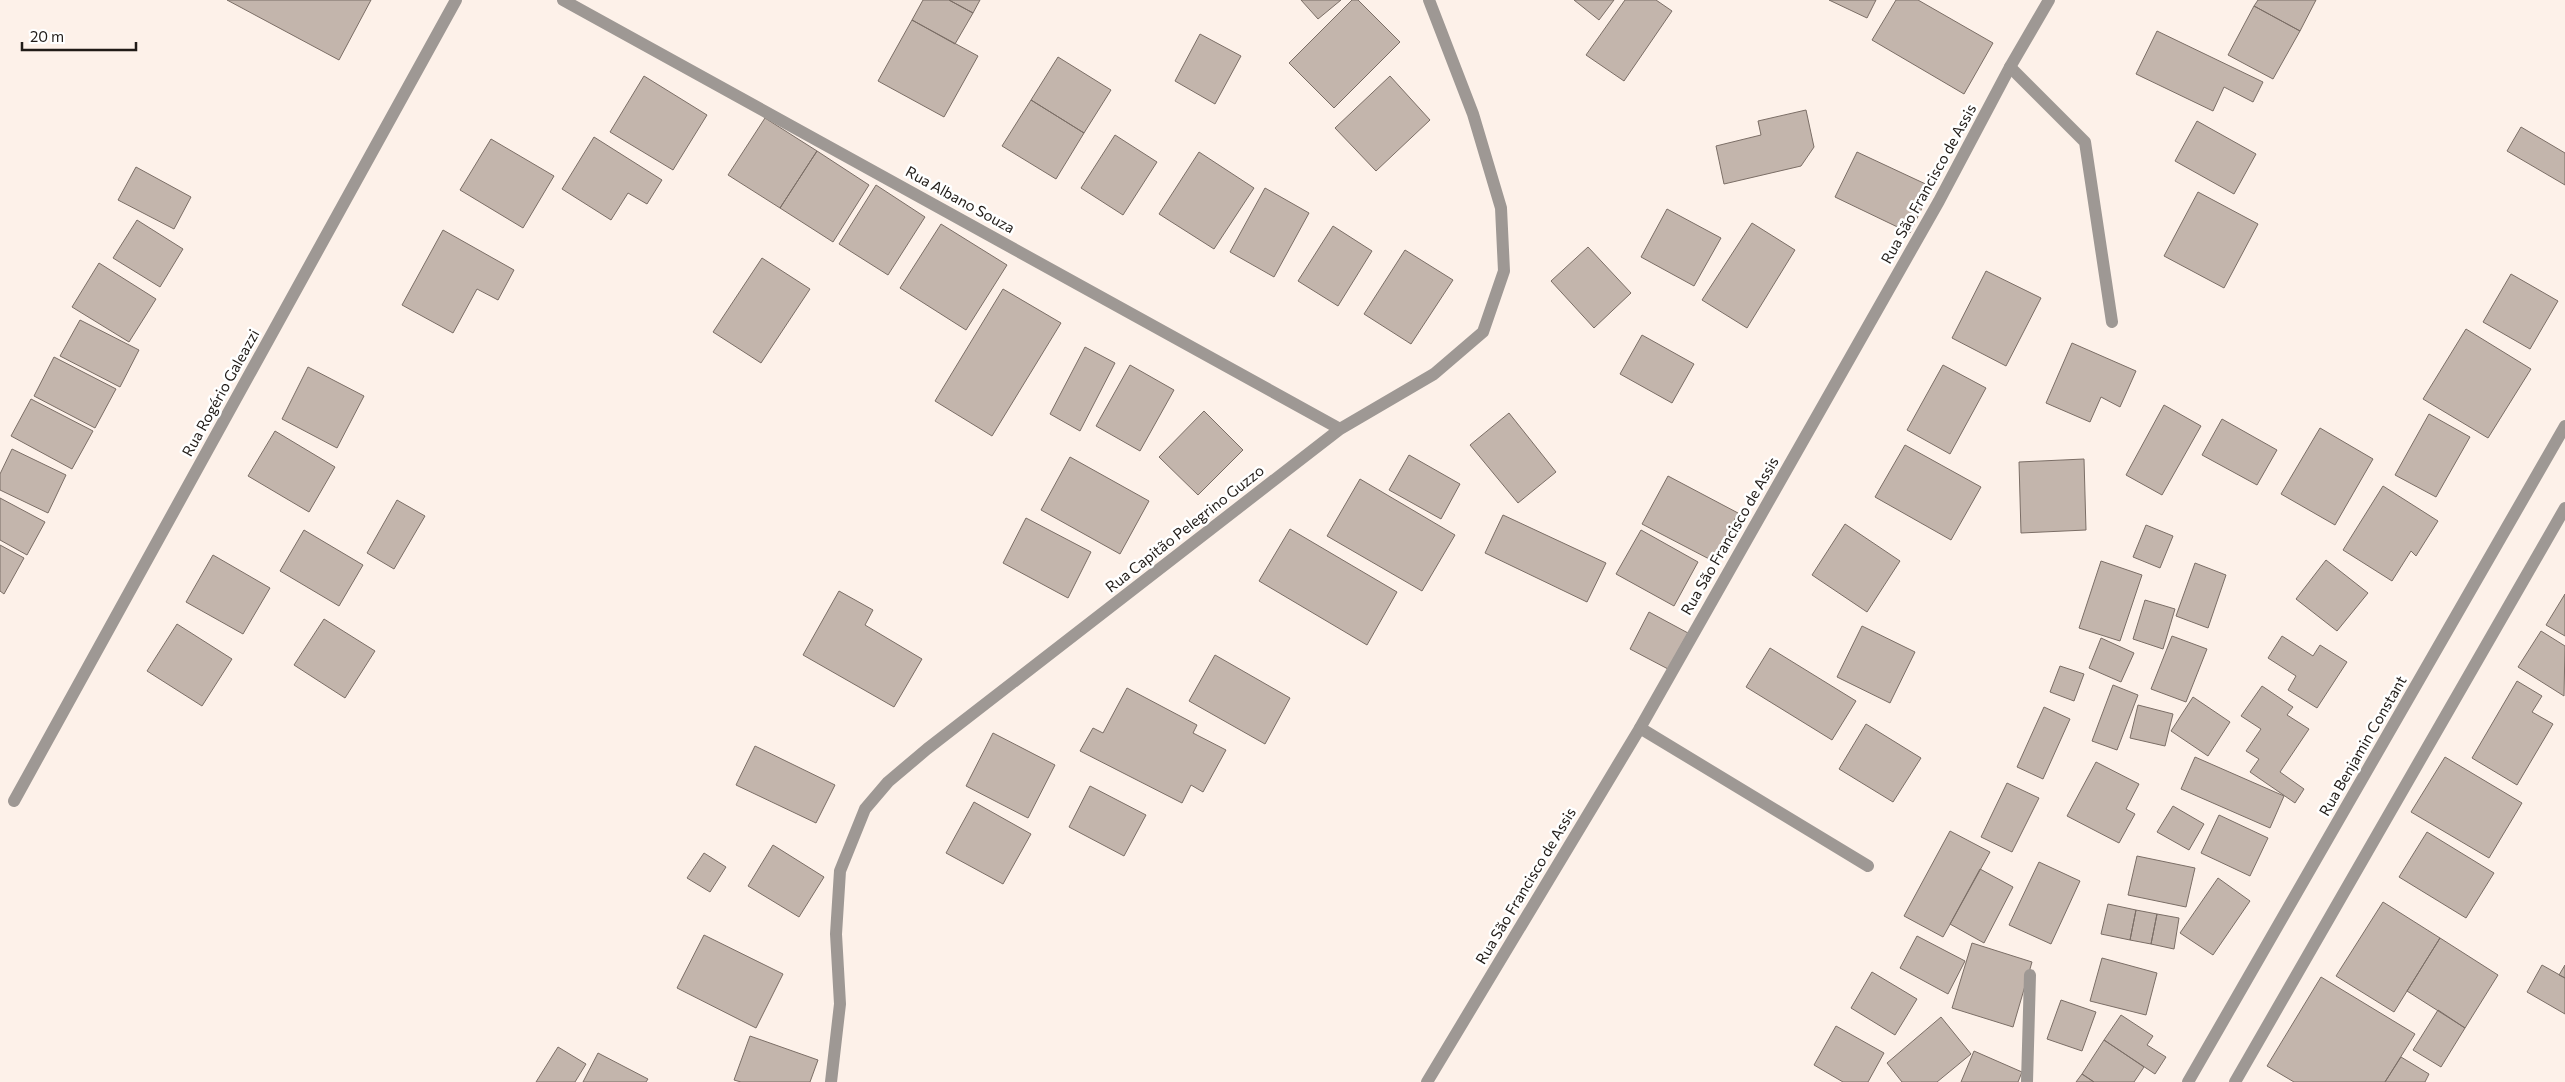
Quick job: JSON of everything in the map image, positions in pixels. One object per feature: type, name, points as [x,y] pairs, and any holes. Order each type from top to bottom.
[{"type":"street","name":"Rua Rogério Galeazzi","points":[[14,801],[456,0]]},
{"type":"street","name":"Rua Albano Souza","points":[[563,0],[1340,429]]},
{"type":"street","name":"Rua Capitão Pelegrino Guzzo","points":[[831,1082],[840,1004],[836,934],[840,872],[865,809],[888,782],[927,749],[1340,429],[1434,374],[1483,332],[1504,271],[1501,208],[1473,114],[1430,0]]},
{"type":"street","name":"Rua São Francisco de Assis","points":[[1427,1082],[1640,728],[1940,201],[2010,67],[2050,0]]},
{"type":"street","points":[[2010,67],[2086,142],[2112,322]]},
{"type":"street","name":"Rua Benjamin Constant","points":[[2188,1082],[2565,426]]},
{"type":"street","points":[[2235,1082],[2565,508]]},
{"type":"street","points":[[1640,728],[1868,866]]},
{"type":"street","points":[[2027,1082],[2030,975]]},
{"type":"building","points":[[227,0],[371,0],[339,60]]},
{"type":"building","points":[[923,0],[949,0],[973,13],[955,44],[912,20]]},
{"type":"building","points":[[949,0],[980,0],[973,13]]},
{"type":"building","points":[[1301,0],[1341,0],[1318,19]]},
{"type":"building","points":[[1352,0],[1358,0],[1400,42],[1334,108],[1289,63]]},
{"type":"building","points":[[1574,0],[1614,0],[1599,20]]},
{"type":"building","points":[[1625,0],[1656,0],[1672,11],[1624,81],[1586,55]]},
{"type":"building","points":[[1829,0],[1876,0],[1867,18]]},
{"type":"building","points":[[1896,0],[1918,0],[1993,43],[1964,94],[1872,40]]},
{"type":"building","points":[[2258,0],[2316,0],[2300,31],[2254,6]]},
{"type":"building","points":[[2254,6],[2300,31],[2273,79],[2228,55]]},
{"type":"building","points":[[912,20],[978,56],[944,117],[878,81]]},
{"type":"building","points":[[2157,31],[2263,82],[2253,102],[2224,87],[2213,111],[2136,74]]},
{"type":"building","points":[[1200,34],[1241,56],[1215,104],[1175,81]]},
{"type":"building","points":[[1058,57],[1111,90],[1084,133],[1031,100]]},
{"type":"building","points":[[644,76],[707,115],[673,170],[610,132]]},
{"type":"building","points":[[1390,76],[1430,120],[1376,171],[1335,128]]},
{"type":"building","points":[[1031,100],[1084,133],[1056,179],[1002,146]]},
{"type":"building","points":[[1806,110],[1814,147],[1801,166],[1724,184],[1716,146],[1761,135],[1758,121]]},
{"type":"building","points":[[765,118],[817,151],[780,208],[728,175]]},
{"type":"building","points":[[2197,121],[2256,154],[2234,194],[2175,161]]},
{"type":"building","points":[[2521,127],[2565,153],[2565,185],[2507,151]]},
{"type":"building","points":[[1115,135],[1157,162],[1123,215],[1081,188]]},
{"type":"building","points":[[594,137],[662,180],[647,204],[628,193],[611,220],[562,189]]},
{"type":"building","points":[[491,139],[554,176],[523,228],[460,190]]},
{"type":"building","points":[[817,151],[869,185],[833,242],[780,208]]},
{"type":"building","points":[[1199,152],[1254,188],[1214,249],[1159,214]]},
{"type":"building","points":[[1857,152],[1932,187],[1910,233],[1835,197]]},
{"type":"building","points":[[136,167],[191,197],[174,229],[118,200]]},
{"type":"building","points":[[876,185],[925,217],[888,275],[839,244]]},
{"type":"building","points":[[1265,188],[1309,213],[1274,277],[1230,252]]},
{"type":"building","points":[[2198,192],[2258,224],[2224,288],[2164,256]]},
{"type":"building","points":[[1667,209],[1721,238],[1694,286],[1641,257]]},
{"type":"building","points":[[137,220],[183,249],[160,287],[113,258]]},
{"type":"building","points":[[1752,223],[1795,250],[1747,328],[1702,300]]},
{"type":"building","points":[[941,224],[1007,265],[966,330],[900,288]]},
{"type":"building","points":[[1333,226],[1372,251],[1338,306],[1298,281]]},
{"type":"building","points":[[443,230],[514,270],[498,300],[477,289],[453,333],[402,305]]},
{"type":"building","points":[[1588,247],[1631,293],[1594,328],[1551,281]]},
{"type":"building","points":[[1405,250],[1453,280],[1411,344],[1364,314]]},
{"type":"building","points":[[762,258],[810,289],[761,363],[713,332]]},
{"type":"building","points":[[99,263],[156,299],[129,342],[72,307]]},
{"type":"building","points":[[1986,271],[2041,298],[2006,366],[1952,338]]},
{"type":"building","points":[[2511,274],[2558,301],[2530,349],[2483,322]]},
{"type":"building","points":[[1003,289],[1061,323],[992,436],[935,401]]},
{"type":"building","points":[[80,320],[139,350],[120,387],[60,356]]},
{"type":"building","points":[[2466,329],[2531,369],[2488,438],[2423,399]]},
{"type":"building","points":[[1642,335],[1694,364],[1672,403],[1620,374]]},
{"type":"building","points":[[2072,343],[2136,371],[2120,407],[2101,397],[2090,422],[2046,403]]},
{"type":"building","points":[[1085,347],[1115,363],[1080,431],[1050,414]]},
{"type":"building","points":[[54,357],[116,389],[95,428],[34,396]]},
{"type":"building","points":[[1130,365],[1174,390],[1140,451],[1096,426]]},
{"type":"building","points":[[1943,365],[1986,388],[1950,454],[1907,430]]},
{"type":"building","points":[[308,367],[364,396],[337,448],[282,419]]},
{"type":"building","points":[[31,399],[93,431],[72,469],[11,436]]},
{"type":"building","points":[[2164,405],[2201,426],[2162,495],[2126,475]]},
{"type":"building","points":[[1204,411],[1243,450],[1198,495],[1159,457]]},
{"type":"building","points":[[1509,413],[1556,472],[1518,503],[1470,445]]},
{"type":"building","points":[[2429,414],[2470,437],[2436,497],[2395,475]]},
{"type":"building","points":[[2222,419],[2277,450],[2257,485],[2202,455]]},
{"type":"building","points":[[2320,428],[2373,459],[2335,525],[2281,494]]},
{"type":"building","points":[[275,431],[335,467],[309,512],[248,476]]},
{"type":"building","points":[[1905,445],[1981,487],[1951,540],[1875,497]]},
{"type":"building","points":[[12,449],[66,475],[48,513],[0,490],[0,474]]},
{"type":"building","points":[[1409,455],[1460,484],[1441,519],[1389,490]]},
{"type":"building","points":[[1070,457],[1149,501],[1120,554],[1041,510]]},
{"type":"building","points":[[2084,459],[2086,530],[2021,533],[2019,462]]},
{"type":"building","points":[[1668,476],[1738,513],[1713,561],[1642,524]]},
{"type":"building","points":[[1360,479],[1455,535],[1422,591],[1327,536]]},
{"type":"building","points":[[2383,486],[2438,521],[2416,556],[2411,551],[2392,581],[2343,550]]},
{"type":"building","points":[[0,498],[45,522],[27,555],[0,540]]},
{"type":"building","points":[[397,500],[425,516],[394,569],[367,553]]},
{"type":"building","points":[[1503,515],[1606,563],[1587,602],[1485,553]]},
{"type":"building","points":[[1026,518],[1091,552],[1068,598],[1003,563]]},
{"type":"building","points":[[1845,524],[1900,561],[1867,612],[1812,575]]},
{"type":"building","points":[[2146,525],[2173,536],[2160,568],[2133,557]]},
{"type":"building","points":[[1290,529],[1397,592],[1367,645],[1259,581]]},
{"type":"building","points":[[304,530],[363,565],[339,606],[280,571]]},
{"type":"building","points":[[1641,530],[1698,562],[1674,606],[1616,574]]},
{"type":"building","points":[[0,545],[24,558],[4,594],[0,591]]},
{"type":"building","points":[[213,555],[270,588],[243,634],[186,602]]},
{"type":"building","points":[[2326,560],[2368,593],[2337,631],[2296,599]]},
{"type":"building","points":[[2101,561],[2142,575],[2120,641],[2079,628]]},
{"type":"building","points":[[2195,563],[2226,575],[2208,628],[2176,616]]},
{"type":"building","points":[[839,591],[873,610],[865,625],[922,659],[894,707],[803,655]]},
{"type":"building","points":[[2565,594],[2565,636],[2546,625]]},
{"type":"building","points":[[2145,600],[2175,609],[2163,649],[2133,639]]},
{"type":"building","points":[[1649,612],[1688,633],[1668,669],[1630,649]]},
{"type":"building","points":[[324,619],[375,651],[345,698],[294,665]]},
{"type":"building","points":[[177,624],[232,659],[202,706],[147,671]]},
{"type":"building","points":[[1862,626],[1915,652],[1890,703],[1837,677]]},
{"type":"building","points":[[2541,631],[2565,646],[2564,696],[2518,667]]},
{"type":"building","points":[[2172,636],[2207,649],[2186,702],[2151,689]]},
{"type":"building","points":[[2282,636],[2313,656],[2320,645],[2347,662],[2317,708],[2288,690],[2296,676],[2268,658]]},
{"type":"building","points":[[2101,638],[2134,653],[2121,682],[2089,668]]},
{"type":"building","points":[[1770,648],[1856,701],[1832,740],[1746,687]]},
{"type":"building","points":[[1215,655],[1290,698],[1265,744],[1189,701]]},
{"type":"building","points":[[2060,666],[2084,674],[2074,701],[2050,692]]},
{"type":"building","points":[[2517,681],[2542,696],[2532,712],[2553,724],[2517,785],[2472,758]]},
{"type":"building","points":[[2113,685],[2138,695],[2117,750],[2092,741]]},
{"type":"building","points":[[2262,686],[2293,707],[2287,715],[2309,729],[2280,772],[2304,789],[2295,803],[2250,772],[2259,759],[2246,751],[2261,729],[2241,716]]},
{"type":"building","points":[[1127,688],[1197,725],[1193,733],[1226,750],[1203,792],[1191,785],[1182,803],[1080,751],[1093,728],[1103,733]]},
{"type":"building","points":[[2193,697],[2230,722],[2208,756],[2171,731]]},
{"type":"building","points":[[2138,705],[2173,714],[2165,746],[2130,738]]},
{"type":"building","points":[[2044,707],[2070,719],[2043,779],[2017,767]]},
{"type":"building","points":[[1866,724],[1921,758],[1893,802],[1839,769]]},
{"type":"building","points":[[993,733],[1055,765],[1028,818],[966,786]]},
{"type":"building","points":[[755,746],[835,785],[816,823],[736,785]]},
{"type":"building","points":[[2195,757],[2284,796],[2270,828],[2181,789]]},
{"type":"building","points":[[2445,757],[2522,803],[2489,858],[2411,812]]},
{"type":"building","points":[[2096,762],[2139,784],[2126,809],[2135,814],[2119,843],[2067,816]]},
{"type":"building","points":[[2007,783],[2039,798],[2012,852],[1981,837]]},
{"type":"building","points":[[1090,786],[1146,815],[1124,856],[1069,827]]},
{"type":"building","points":[[974,802],[1031,834],[1003,884],[946,853]]},
{"type":"building","points":[[2173,806],[2204,824],[2189,850],[2157,832]]},
{"type":"building","points":[[2219,815],[2268,838],[2250,876],[2201,853]]},
{"type":"building","points":[[1950,831],[1990,852],[1943,937],[1904,916]]},
{"type":"building","points":[[2427,832],[2494,873],[2466,918],[2399,877]]},
{"type":"building","points":[[773,845],[824,877],[799,917],[748,886]]},
{"type":"building","points":[[704,853],[726,867],[710,892],[687,878]]},
{"type":"building","points":[[2137,856],[2195,868],[2186,907],[2128,895]]},
{"type":"building","points":[[2039,862],[2080,881],[2051,944],[2009,925]]},
{"type":"building","points":[[1980,869],[2013,887],[1984,943],[1950,924]]},
{"type":"building","points":[[2218,878],[2250,901],[2213,955],[2180,933]]},
{"type":"building","points":[[2383,902],[2440,938],[2394,1012],[2336,976]]},
{"type":"building","points":[[2108,904],[2136,910],[2130,940],[2101,934]]},
{"type":"building","points":[[2136,910],[2157,914],[2151,944],[2130,940]]},
{"type":"building","points":[[2157,914],[2179,918],[2174,949],[2151,944]]},
{"type":"building","points":[[704,935],[783,974],[756,1028],[677,988]]},
{"type":"building","points":[[1917,936],[1965,961],[1948,994],[1900,968]]},
{"type":"building","points":[[2440,938],[2498,975],[2465,1028],[2407,991]]},
{"type":"building","points":[[1972,943],[2032,962],[2013,1027],[1952,1008]]},
{"type":"building","points":[[2102,958],[2157,973],[2146,1015],[2090,1001]]},
{"type":"building","points":[[2542,965],[2565,978],[2565,1014],[2527,992]]},
{"type":"building","points":[[2565,965],[2565,978],[2559,975]]},
{"type":"building","points":[[1872,972],[1917,999],[1895,1035],[1851,1008]]},
{"type":"building","points":[[2321,977],[2415,1034],[2385,1082],[2294,1082],[2267,1066]]},
{"type":"building","points":[[2061,1000],[2096,1012],[2082,1051],[2047,1039]]},
{"type":"building","points":[[2438,1010],[2465,1028],[2441,1067],[2413,1050]]},
{"type":"building","points":[[2121,1015],[2153,1036],[2147,1045],[2166,1057],[2155,1074],[2104,1040]]},
{"type":"building","points":[[1941,1017],[1971,1054],[1937,1082],[1902,1082],[1887,1063]]},
{"type":"building","points":[[1836,1026],[1884,1053],[1868,1082],[1843,1082],[1814,1065]]},
{"type":"building","points":[[750,1036],[818,1060],[810,1082],[741,1082],[734,1080]]},
{"type":"building","points":[[2104,1040],[2144,1067],[2134,1082],[2094,1082],[2082,1074]]},
{"type":"building","points":[[558,1047],[586,1064],[575,1082],[536,1082]]},
{"type":"building","points":[[1974,1051],[2022,1072],[2018,1082],[1961,1082]]},
{"type":"building","points":[[598,1053],[648,1079],[646,1082],[583,1082]]},
{"type":"building","points":[[2401,1057],[2429,1074],[2425,1082],[2385,1082]]},
{"type":"building","points":[[2082,1074],[2094,1082],[2076,1082]]}]
